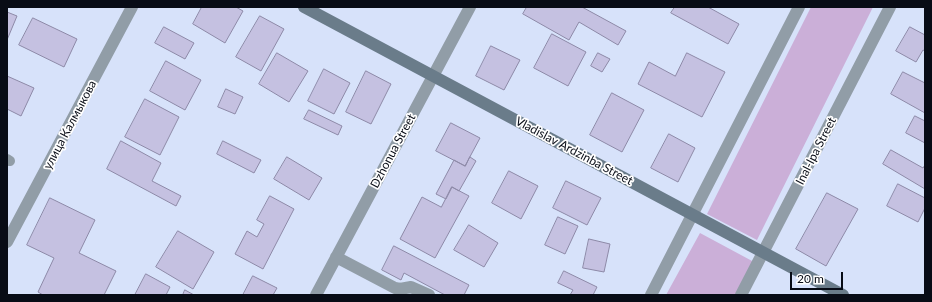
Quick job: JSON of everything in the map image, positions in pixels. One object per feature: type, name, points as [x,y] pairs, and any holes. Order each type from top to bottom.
[{"type":"main road","name":"Vladislav Ardzinba Street","points":[[304,7],[843,295]]},
{"type":"street","name":"улица Калмыкова","points":[[7,242],[132,7]]},
{"type":"street","name":"Dzhonua Street","points":[[316,295],[470,7]]},
{"type":"street","points":[[652,295],[799,7]]},
{"type":"street","name":"Inal-Ipa Street","points":[[741,295],[890,7]]},
{"type":"street","points":[[336,258],[395,288],[400,289],[411,287],[429,295]]},
{"type":"shaded area","points":[[811,7],[873,7],[757,240],[707,214]]},
{"type":"shaded area","points":[[700,233],[754,262],[736,295],[666,295]]},
{"type":"building","points":[[202,7],[236,7],[243,11],[225,43],[193,24]]},
{"type":"building","points":[[527,7],[582,7],[626,31],[618,45],[579,22],[569,40],[523,14]]},
{"type":"building","points":[[675,7],[708,7],[739,24],[728,44],[671,13]]},
{"type":"building","points":[[7,12],[17,16],[7,40]]},
{"type":"building","points":[[260,16],[284,29],[261,71],[236,57]]},
{"type":"building","points":[[33,18],[77,39],[64,67],[19,45]]},
{"type":"building","points":[[164,27],[194,43],[185,59],[155,43]]},
{"type":"building","points":[[910,27],[925,35],[925,51],[923,50],[916,62],[896,51]]},
{"type":"building","points":[[552,34],[586,52],[568,86],[534,68]]},
{"type":"building","points":[[491,46],[520,60],[504,90],[476,76]]},
{"type":"building","points":[[277,53],[308,71],[289,102],[259,84]]},
{"type":"building","points":[[598,53],[610,59],[602,72],[591,66]]},
{"type":"building","points":[[687,53],[725,72],[702,117],[638,84],[649,62],[675,76]]},
{"type":"building","points":[[166,61],[201,80],[185,110],[150,91]]},
{"type":"building","points":[[324,69],[350,83],[334,114],[308,101]]},
{"type":"building","points":[[366,71],[391,84],[371,124],[346,112]]},
{"type":"building","points":[[903,72],[925,83],[925,113],[891,94]]},
{"type":"building","points":[[7,76],[34,88],[21,116],[7,109]]},
{"type":"building","points":[[226,89],[243,97],[235,114],[218,107]]},
{"type":"building","points":[[612,93],[644,110],[622,152],[590,135]]},
{"type":"building","points":[[145,99],[179,117],[160,155],[125,137]]},
{"type":"building","points":[[309,110],[342,126],[338,135],[304,119]]},
{"type":"building","points":[[915,116],[925,121],[925,143],[906,133]]},
{"type":"building","points":[[451,123],[480,138],[465,166],[436,151]]},
{"type":"building","points":[[669,134],[695,148],[678,182],[651,168]]},
{"type":"building","points":[[121,141],[161,163],[152,181],[181,196],[176,206],[107,169]]},
{"type":"building","points":[[223,141],[261,160],[254,173],[217,154]]},
{"type":"building","points":[[891,150],[923,168],[925,165],[925,189],[883,164]]},
{"type":"building","points":[[287,157],[322,178],[309,200],[274,179]]},
{"type":"building","points":[[470,157],[476,161],[459,191],[452,187],[446,199],[436,194],[454,160],[465,166]]},
{"type":"building","points":[[509,171],[538,186],[521,219],[492,203]]},
{"type":"building","points":[[566,181],[601,198],[587,225],[553,208]]},
{"type":"building","points":[[898,184],[925,198],[925,208],[918,222],[887,206]]},
{"type":"building","points":[[452,187],[469,196],[435,258],[400,239],[422,197],[441,207]]},
{"type":"building","points":[[827,193],[858,209],[826,266],[796,249]]},
{"type":"building","points":[[270,196],[294,209],[263,269],[235,254],[247,231],[257,237],[264,224],[257,220]]},
{"type":"building","points":[[50,198],[95,220],[79,253],[116,271],[104,295],[43,295],[38,292],[54,258],[27,245]]},
{"type":"building","points":[[558,217],[578,226],[565,254],[545,245]]},
{"type":"building","points":[[469,225],[498,243],[484,267],[454,250]]},
{"type":"building","points":[[178,231],[214,252],[193,289],[156,267]]},
{"type":"building","points":[[589,239],[610,244],[604,272],[583,268]]},
{"type":"building","points":[[394,246],[469,285],[464,295],[445,295],[404,273],[401,280],[382,270]]},
{"type":"building","points":[[564,271],[597,287],[593,295],[570,295],[573,290],[558,283]]},
{"type":"building","points":[[146,274],[170,287],[166,295],[135,295]]},
{"type":"building","points":[[253,276],[277,288],[273,295],[243,295]]},
{"type":"building","points":[[185,290],[194,295],[183,295]]}]
